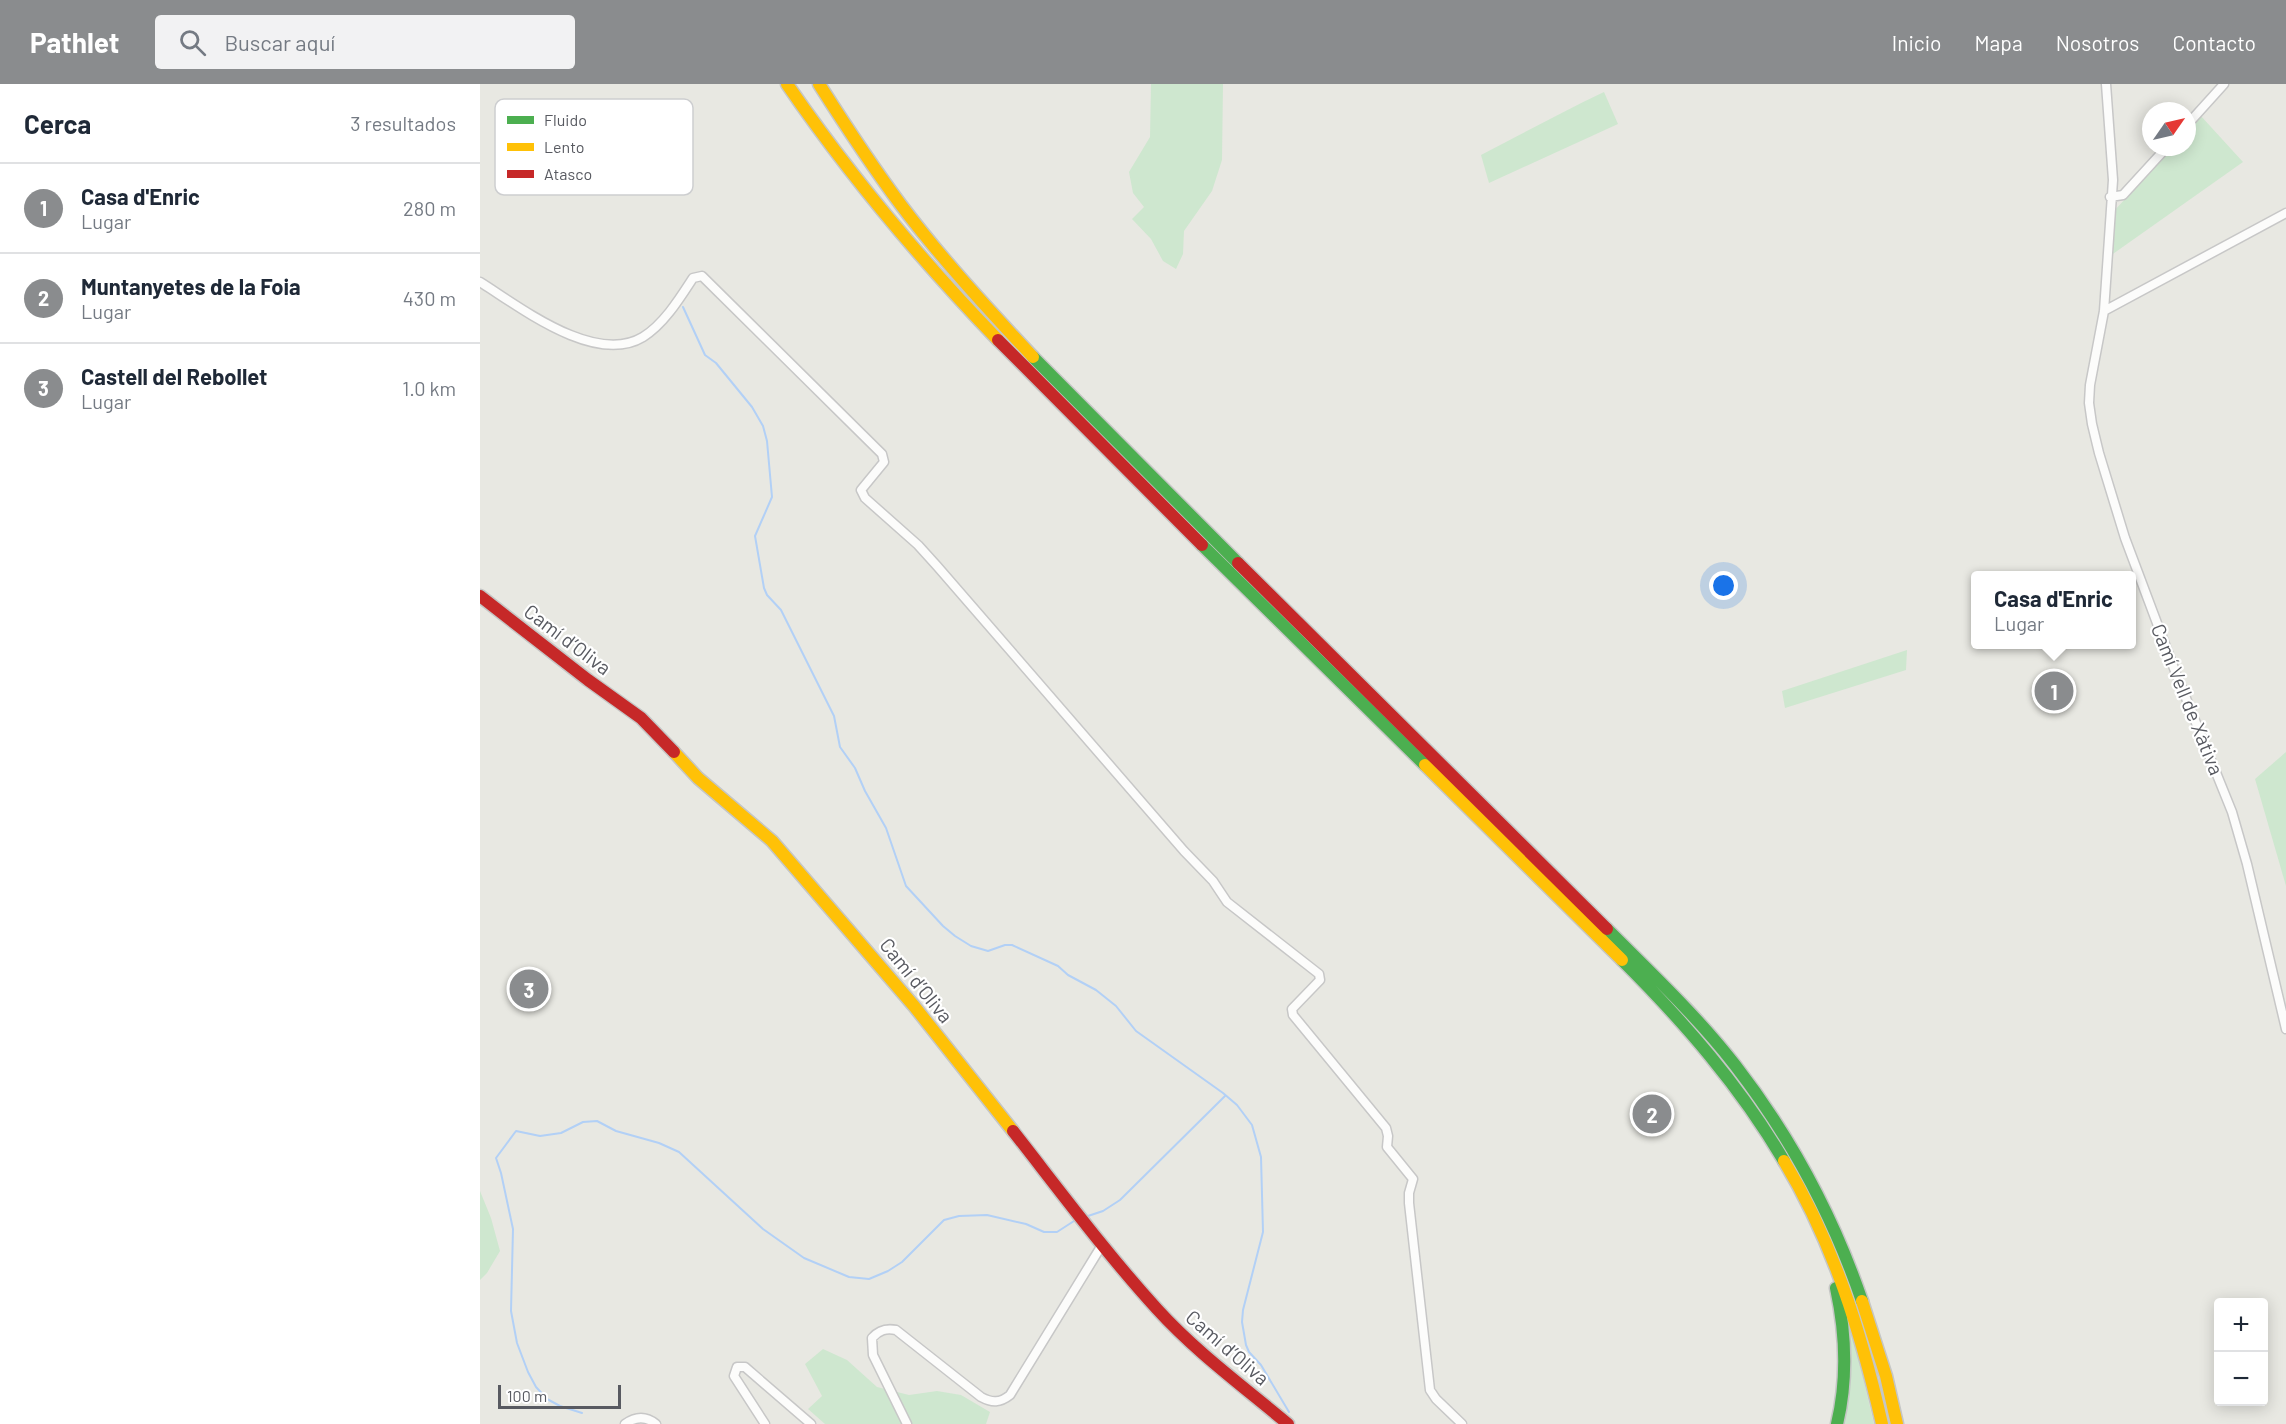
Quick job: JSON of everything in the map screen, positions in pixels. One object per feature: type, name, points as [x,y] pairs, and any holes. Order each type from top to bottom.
[{"type":"main road","points":[[787,84],[841,162],[876,207],[969,310],[1160,504],[1579,916],[1704,1047],[1741,1093],[1794,1176],[1829,1247],[1863,1340],[1882,1424]]},
{"type":"main road","points":[[819,84],[864,154],[929,241],[986,306],[1162,487],[1587,909],[1706,1031],[1734,1064],[1783,1133],[1842,1245],[1874,1296],[1906,1424]]},
{"type":"main road","name":"Camí d’Oliva","points":[[480,596],[640,718],[698,778],[759,828],[783,852],[914,1006],[1102,1245],[1173,1326],[1288,1424]]},
{"type":"main road","points":[[1794,1176],[1799,1197],[1832,1272],[1843,1320],[1845,1386],[1837,1424]]},
{"type":"main road","points":[[1842,1245],[1868,1311],[1898,1424]]},
{"type":"street","name":"Camí Vell de Xàtiva","points":[[2106,84],[2112,163],[2104,311],[2089,403],[2099,453],[2125,537],[2175,671],[2232,812],[2247,864],[2286,1029]]},
{"type":"street","points":[[2196,115],[2224,84]]},
{"type":"street","points":[[2110,197],[2122,195],[2159,156]]},
{"type":"street","points":[[2104,311],[2286,213]]},
{"type":"street","points":[[480,282],[572,336],[615,345],[629,343],[645,336],[677,302],[693,278],[702,276],[882,454],[884,462],[861,490],[865,498],[938,566],[1176,842],[1213,881],[1227,902],[1319,974],[1320,980],[1292,1009],[1293,1015],[1386,1128],[1388,1147],[1413,1179],[1408,1203],[1430,1390],[1462,1424]]},
{"type":"street","points":[[907,1424],[873,1355],[871,1343],[876,1334],[884,1329],[896,1330],[981,1397],[989,1401],[1000,1401],[1010,1395],[1102,1245]]},
{"type":"street","points":[[765,1424],[734,1377],[736,1367],[745,1367],[811,1424]]},
{"type":"street","points":[[625,1424],[643,1418],[656,1424]]},
{"type":"street","points":[[649,1424],[656,1424]]},
{"type":"green space","points":[[1151,84],[1223,84],[1222,160],[1212,191],[1184,231],[1183,254],[1176,269],[1163,261],[1151,239],[1132,219],[1144,207],[1133,193],[1129,172],[1150,137]]},
{"type":"green space","points":[[1604,92],[1618,124],[1489,183],[1481,155]]},
{"type":"green space","points":[[2200,115],[2243,162],[2110,256],[2112,213],[2166,156],[2196,156],[2196,119]]},
{"type":"green space","points":[[1907,650],[1906,670],[1785,708],[1782,691]]},
{"type":"green space","points":[[2286,752],[2286,886],[2255,779]]},
{"type":"green space","points":[[480,1191],[491,1218],[500,1251],[480,1280]]},
{"type":"green space","points":[[1845,1301],[1874,1424],[1843,1424]]},
{"type":"green space","points":[[823,1349],[847,1360],[877,1387],[909,1395],[937,1391],[961,1395],[990,1412],[986,1424],[825,1424],[808,1409],[822,1396],[805,1364]]},
{"type":"waterway","points":[[683,307],[705,355],[716,363],[752,407],[763,426],[767,441],[772,497],[755,536],[764,588],[767,595],[781,610],[834,716],[840,747],[855,768],[886,828],[906,886],[943,926],[971,946],[988,951],[1012,945],[1058,966],[1068,975],[1096,990],[1116,1006],[1136,1031],[1237,1105],[1252,1125],[1261,1157],[1263,1232],[1242,1322],[1249,1352],[1261,1365],[1289,1412]]},
{"type":"waterway","points":[[1085,1217],[1103,1211],[1120,1200],[1225,1096]]},
{"type":"waterway","points":[[582,1413],[547,1399],[536,1387],[517,1343],[511,1311],[513,1229],[496,1158],[516,1131],[540,1136],[561,1133],[583,1122],[597,1121],[616,1131],[659,1143],[679,1152],[763,1229],[804,1258],[849,1277],[869,1279],[888,1271],[902,1262],[944,1220],[959,1216],[987,1215],[1026,1224],[1044,1232],[1057,1232],[1074,1221]]},
{"type":"traffic: fast","points":[[1033,357],[1238,563]]},
{"type":"traffic: fast","points":[[1202,545],[1425,765]]},
{"type":"traffic: fast","points":[[1607,929],[1705,1029],[1755,1092],[1792,1148],[1824,1208],[1862,1301]]},
{"type":"traffic: fast","points":[[1622,960],[1710,1056],[1749,1107],[1784,1161]]},
{"type":"traffic: fast","points":[[1836,1288],[1844,1339],[1843,1390],[1837,1424]]},
{"type":"traffic: slow","points":[[787,84],[836,152],[887,216],[998,340]]},
{"type":"traffic: slow","points":[[819,84],[869,160],[916,225],[1033,357]]},
{"type":"traffic: slow","points":[[674,752],[698,778],[772,841],[914,1006],[1013,1131]]},
{"type":"traffic: slow","points":[[1425,765],[1622,960]]},
{"type":"traffic: slow","points":[[1784,1161],[1817,1223],[1844,1288],[1865,1355],[1882,1424]]},
{"type":"traffic: slow","points":[[1862,1301],[1886,1376],[1897,1424]]},
{"type":"traffic: jam","points":[[998,340],[1202,545]]},
{"type":"traffic: jam","points":[[1238,563],[1607,929]]},
{"type":"traffic: jam","points":[[480,596],[641,718],[674,752]]},
{"type":"traffic: jam","points":[[1013,1131],[1101,1244],[1172,1325],[1204,1355],[1288,1424]]},
{"type":"place","name":"Casa d'Enric","points":[[2054,691]]},
{"type":"place","name":"Castell del Rebollet","points":[[529,989]]},
{"type":"place","name":"Muntanyetes de la Foia","points":[[1652,1114]]}]
